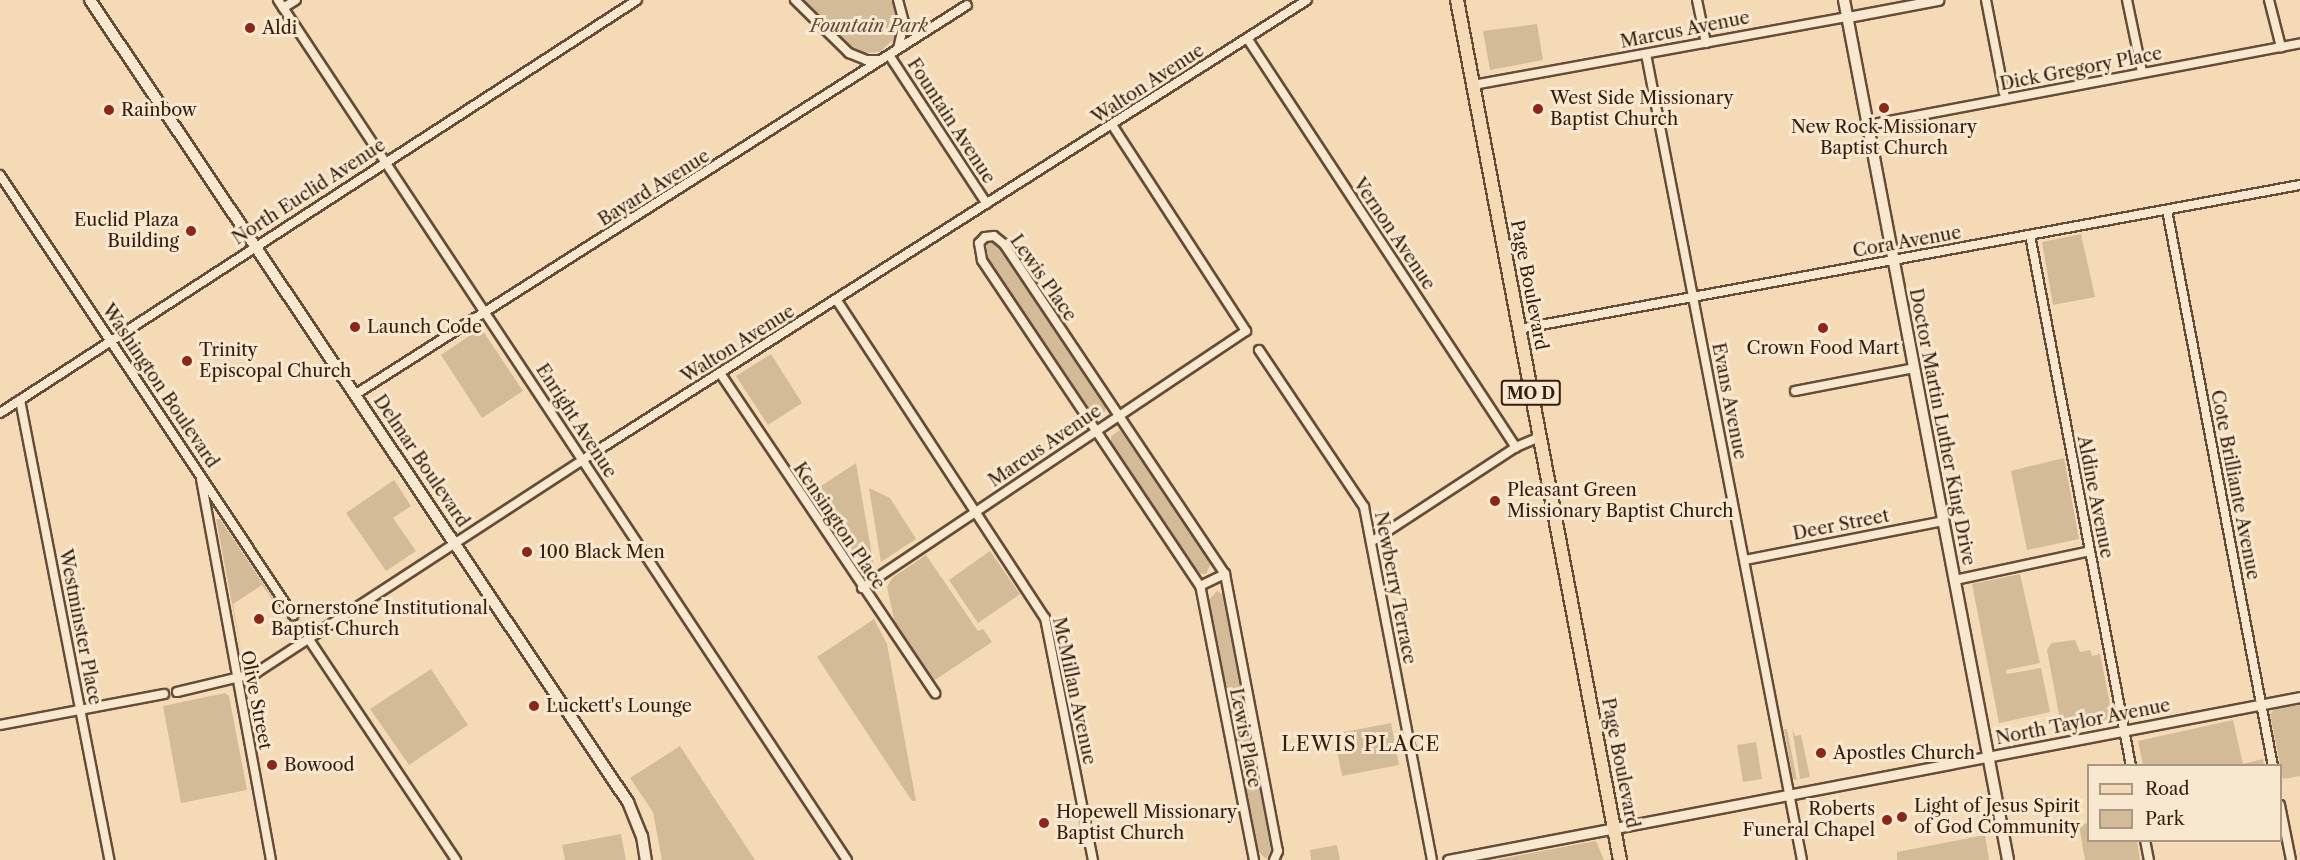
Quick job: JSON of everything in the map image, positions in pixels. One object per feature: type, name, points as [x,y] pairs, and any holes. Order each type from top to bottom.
[{"type":"main road","name":"Delmar Boulevard","points":[[90,0],[256,243],[628,802],[642,836],[646,860]]},
{"type":"main road","name":"Page Boulevard","points":[[1457,0],[1620,860]]},
{"type":"main road","name":"Doctor Martin Luther King Drive","points":[[1844,0],[2008,860]]},
{"type":"street","name":"Enright Avenue","points":[[278,0],[584,459],[847,860]]},
{"type":"street","points":[[283,8],[296,0]]},
{"type":"street","name":"North Euclid Avenue","points":[[0,413],[256,243],[637,0]]},
{"type":"street","name":"Fountain Avenue","points":[[795,0],[849,53],[866,60],[882,60]]},
{"type":"street","name":"Fountain Avenue","points":[[898,0],[904,23],[898,49]]},
{"type":"street","name":"Walton Avenue","points":[[177,692],[237,680],[256,673],[584,459],[1307,0]]},
{"type":"street","points":[[1697,0],[1706,43]]},
{"type":"street","name":"Marcus Avenue","points":[[1473,85],[1938,0]]},
{"type":"street","points":[[1986,0],[2005,98]]},
{"type":"street","points":[[2127,0],[2142,72]]},
{"type":"street","points":[[2270,0],[2281,47]]},
{"type":"street","name":"Bayard Avenue","points":[[356,394],[967,5]]},
{"type":"street","name":"Vernon Avenue","points":[[1247,38],[1516,447]]},
{"type":"street","name":"Dick Gregory Place","points":[[1868,125],[2300,43]]},
{"type":"street","name":"Evans Avenue","points":[[1646,54],[1802,860]]},
{"type":"street","name":"Fountain Avenue","points":[[889,55],[987,204]]},
{"type":"street","name":"Marcus Avenue","points":[[862,588],[1246,331],[1112,125]]},
{"type":"street","name":"Washington Boulevard","points":[[0,175],[293,615]]},
{"type":"street","name":"Cora Avenue","points":[[1519,329],[2300,185]]},
{"type":"street","name":"Cote Brilliante Avenue","points":[[2167,210],[2273,764]]},
{"type":"street","name":"Aldine Avenue","points":[[2030,235],[2131,764]]},
{"type":"street","name":"Lewis Place","points":[[1254,860],[1200,586],[1098,430],[982,260],[979,243],[985,237],[994,236],[1004,244],[1225,574],[1278,850],[1274,860]]},
{"type":"street","name":"McMillan Avenue","points":[[836,299],[1045,618],[1093,860]]},
{"type":"street","name":"Newberry Terrace","points":[[1259,350],[1364,507],[1432,860]]},
{"type":"street","points":[[1795,392],[1914,368]]},
{"type":"street","name":"Kensington Place","points":[[720,374],[862,588],[935,693]]},
{"type":"street","name":"Westminster Place","points":[[20,400],[109,860]]},
{"type":"street","points":[[1371,542],[1516,447],[1540,438]]},
{"type":"street","name":"Olive Street","points":[[201,474],[237,680],[272,860]]},
{"type":"street","name":"Deer Street","points":[[1745,560],[1944,520]]},
{"type":"street","points":[[1955,580],[2090,551]]},
{"type":"street","points":[[1200,586],[1225,574]]},
{"type":"street","points":[[308,638],[456,860]]},
{"type":"street","points":[[0,725],[164,694]]},
{"type":"street","name":"North Taylor Avenue","points":[[1448,860],[2300,697]]},
{"type":"street","points":[[2282,815],[2291,860]]},
{"type":"street","points":[[2145,842],[2149,860]]},
{"type":"green space","name":"Fountain Park","points":[[803,0],[892,0],[898,21],[896,37],[880,52],[861,53],[842,40]]},
{"type":"green space","points":[[1537,24],[1543,60],[1490,70],[1483,31]]},
{"type":"green space","points":[[2081,234],[2095,297],[2053,305],[2042,242]]},
{"type":"green space","points":[[986,240],[1001,247],[1106,405],[1105,412],[1092,414],[988,259]]},
{"type":"green space","points":[[481,328],[523,391],[482,418],[441,355]]},
{"type":"green space","points":[[771,354],[802,403],[768,425],[736,376]]},
{"type":"green space","points":[[1120,430],[1211,563],[1206,574],[1198,573],[1111,444],[1111,436]]},
{"type":"green space","points":[[2064,458],[2079,539],[2027,550],[2011,471]]},
{"type":"green space","points":[[856,463],[874,567],[867,572],[812,492]]},
{"type":"green space","points":[[394,480],[411,506],[393,518],[416,551],[386,571],[346,513]]},
{"type":"green space","points":[[869,488],[890,498],[916,539],[881,562]]},
{"type":"green space","points":[[216,519],[220,519],[292,627],[262,585],[233,604],[243,662]]},
{"type":"green space","points":[[990,551],[1020,594],[978,623],[949,580]]},
{"type":"green space","points":[[926,555],[978,631],[983,629],[992,642],[932,682],[896,628],[887,587],[892,578]]},
{"type":"green space","points":[[2020,574],[2040,663],[2006,670],[2007,674],[2041,668],[2050,712],[1999,723],[1972,584]]},
{"type":"green space","points":[[1217,591],[1225,596],[1273,845],[1266,859],[1256,849],[1208,601]]},
{"type":"green space","points":[[874,619],[887,644],[916,801],[912,801],[817,657]]},
{"type":"green space","points":[[2075,640],[2080,652],[2090,650],[2092,656],[2100,654],[2113,719],[2062,731],[2047,650],[2051,643]]},
{"type":"green space","points":[[431,669],[468,725],[409,765],[370,709]]},
{"type":"green space","points":[[225,693],[229,696],[247,790],[181,803],[163,706]]},
{"type":"green space","points":[[2300,705],[2300,776],[2283,779],[2282,764],[2280,764],[2270,714],[2275,709]]},
{"type":"green space","points":[[2233,720],[2243,764],[2143,764],[2138,741]]},
{"type":"green space","points":[[1391,723],[1399,765],[1342,776],[1334,734]]},
{"type":"green space","points":[[1792,727],[1795,736],[1801,735],[1810,777],[1800,779]]},
{"type":"green space","points":[[1784,729],[1787,729],[1797,780],[1793,779]]},
{"type":"green space","points":[[1756,742],[1762,779],[1743,782],[1737,745]]},
{"type":"green space","points":[[680,746],[755,860],[662,860],[653,812],[630,778]]},
{"type":"green space","points":[[2263,759],[2264,764],[2243,764]]},
{"type":"green space","points":[[2087,823],[2087,842],[2137,842],[2140,860],[2085,860],[2079,825]]},
{"type":"green space","points":[[621,834],[626,860],[565,860],[562,845]]},
{"type":"green space","points":[[1985,835],[1989,860],[1897,860],[1897,852]]},
{"type":"green space","points":[[1596,841],[1604,860],[1495,860],[1579,844]]},
{"type":"green space","points":[[1337,845],[1340,860],[1311,860],[1310,850]]},
{"type":"place","name":"Aldi","points":[[250,28]]},
{"type":"place","name":"New Rock Missionary Baptist Church","points":[[1884,108]]},
{"type":"place","name":"West Side Missionary Baptist Church","points":[[1538,109]]},
{"type":"place","name":"Rainbow","points":[[109,110]]},
{"type":"place","name":"Euclid Plaza Building","points":[[191,231]]},
{"type":"place","name":"Launch Code","points":[[355,327]]},
{"type":"place","name":"Crown Food Mart","points":[[1823,328]]},
{"type":"place","name":"Trinity Episcopal Church","points":[[187,361]]},
{"type":"place","name":"Pleasant Green Missionary Baptist Church","points":[[1495,501]]},
{"type":"place","name":"100 Black Men","points":[[527,552]]},
{"type":"place","name":"Cornerstone Institutional Baptist Church","points":[[259,619]]},
{"type":"place","name":"Luckett's Lounge","points":[[534,706]]},
{"type":"place","name":"Apostles Church","points":[[1821,753]]},
{"type":"place","name":"Bowood","points":[[272,765]]},
{"type":"place","name":"Light of Jesus Spirit of God Community","points":[[1902,817]]},
{"type":"place","name":"Roberts Funeral Chapel","points":[[1887,820]]},
{"type":"place","name":"Hopewell Missionary Baptist Church","points":[[1044,823]]},
{"type":"district","name":"LEWIS PLACE","points":[[1361,744]]}]
